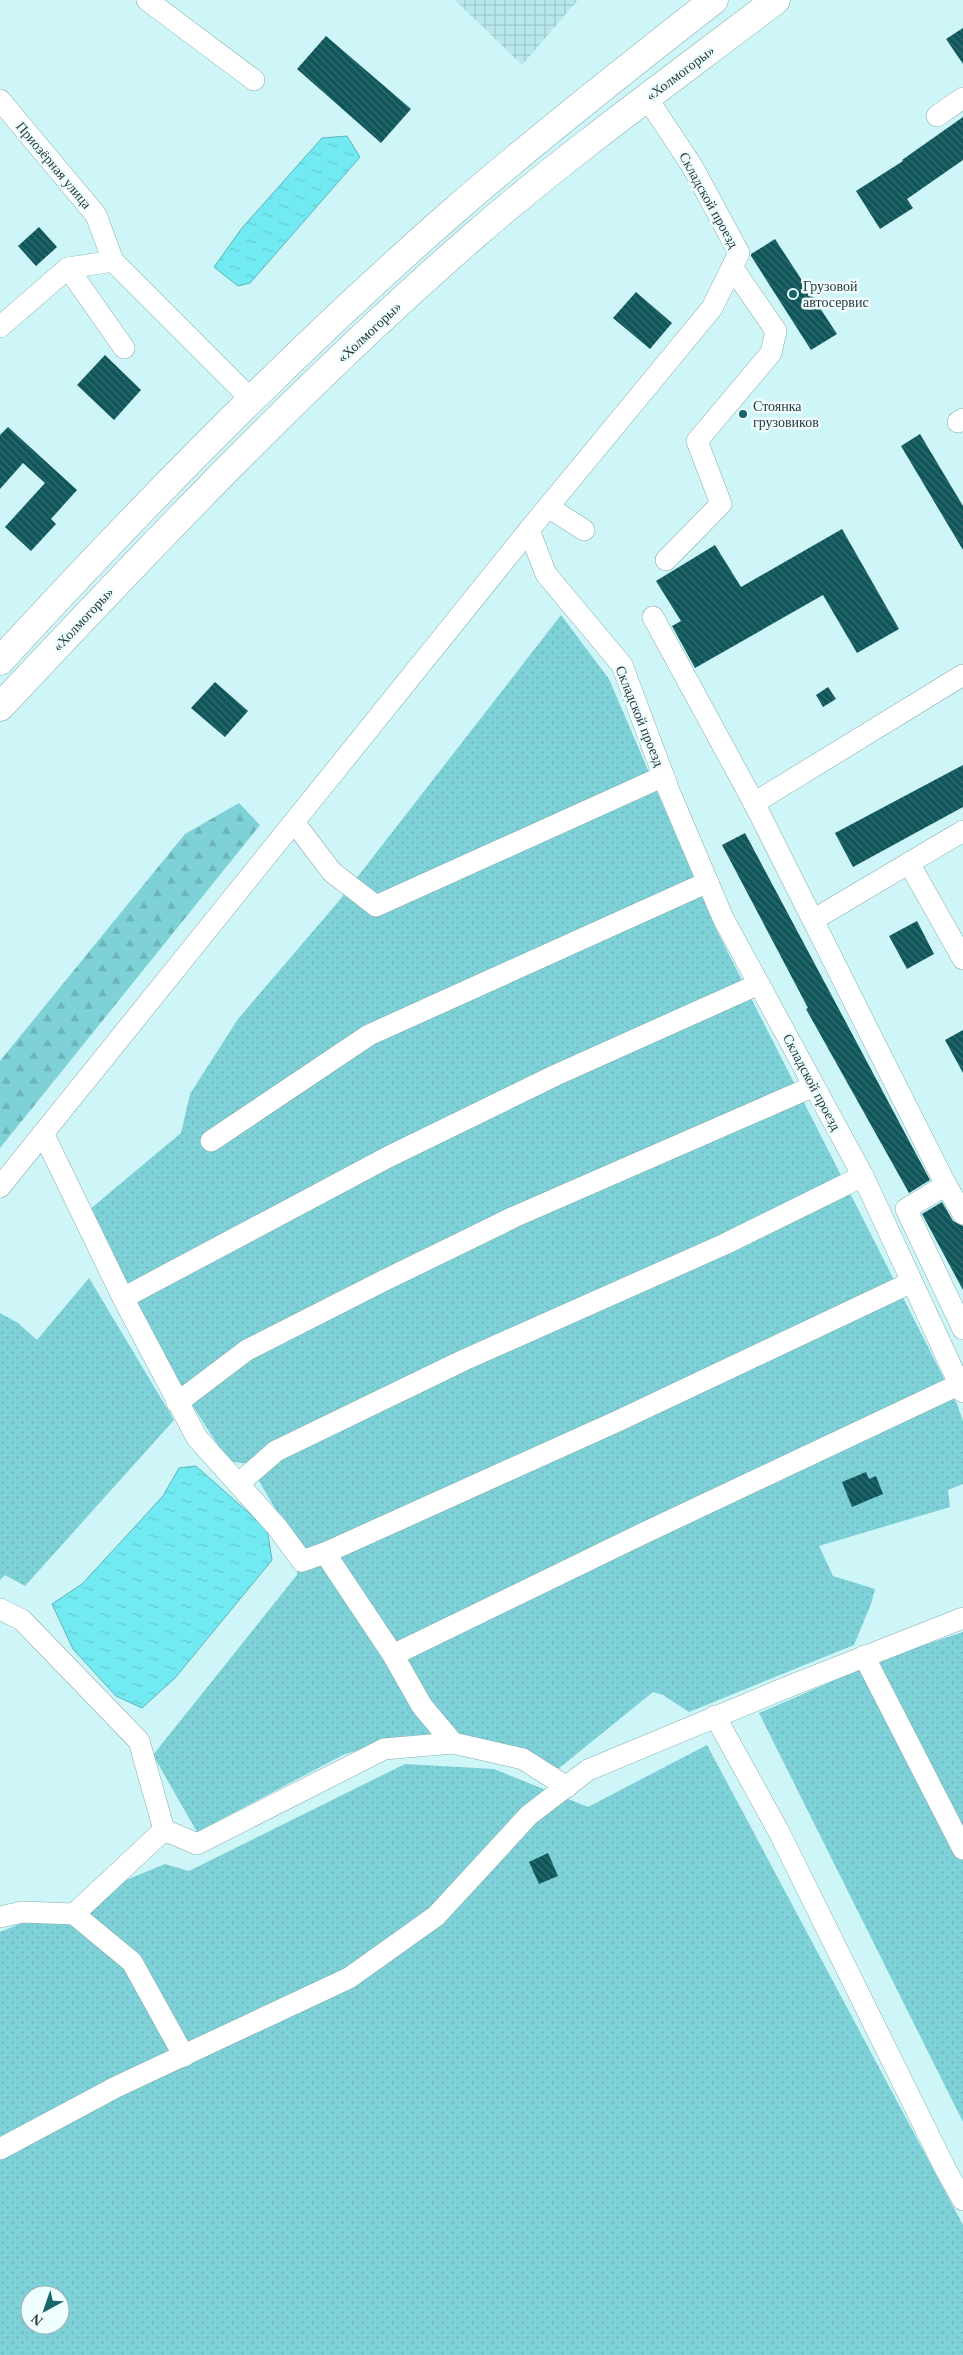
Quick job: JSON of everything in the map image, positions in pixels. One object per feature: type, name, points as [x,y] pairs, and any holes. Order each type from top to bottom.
[{"type":"highway","points":[[0,661],[77,577],[252,400],[448,216],[624,70],[714,0]]},
{"type":"highway","name":"«Холмогоры»","points":[[0,707],[155,542],[300,396],[477,234],[578,151],[776,0]]},
{"type":"street","points":[[148,0],[254,80]]},
{"type":"street","name":"Складской проезд","points":[[647,98],[692,166],[739,253],[712,308],[529,530],[546,574],[622,665],[664,776],[723,918],[863,1176],[961,1388]]},
{"type":"street","points":[[937,116],[963,98]]},
{"type":"street","name":"Приозёрная улица","points":[[0,100],[96,215],[113,261],[252,400]]},
{"type":"street","points":[[0,327],[68,268],[113,261]]},
{"type":"street","points":[[666,560],[721,504],[697,441],[771,353],[776,331],[732,267]]},
{"type":"street","points":[[68,268],[124,348]]},
{"type":"street","points":[[548,507],[584,530]]},
{"type":"street","points":[[0,1186],[529,530]]},
{"type":"street","points":[[653,617],[754,803],[946,1185],[963,1214]]},
{"type":"street","points":[[754,803],[963,675]]},
{"type":"street","points":[[294,822],[332,872],[376,906],[664,776]]},
{"type":"street","points":[[813,920],[963,831]]},
{"type":"street","points":[[909,863],[963,959]]},
{"type":"street","points":[[211,1141],[369,1035],[708,882]]},
{"type":"street","points":[[123,1298],[388,1157],[556,1075],[759,984]]},
{"type":"street","points":[[177,1403],[247,1350],[380,1282],[514,1218],[814,1086]]},
{"type":"street","points":[[44,1132],[123,1298],[197,1438],[277,1527],[302,1561],[325,1553],[620,1420],[912,1282]]},
{"type":"street","points":[[238,1484],[276,1451],[464,1360],[725,1244],[863,1176]]},
{"type":"street","points":[[946,1185],[906,1209],[963,1329]]},
{"type":"street","points":[[394,1655],[642,1534],[961,1388]]},
{"type":"street","points":[[325,1553],[394,1655],[422,1706],[452,1743]]},
{"type":"street","points":[[0,1608],[22,1620],[138,1741],[164,1830]]},
{"type":"street","points":[[0,2149],[116,2087],[349,1978],[436,1916],[530,1815],[588,1770],[715,1716],[963,1618]]},
{"type":"street","points":[[864,1656],[963,1849]]},
{"type":"street","points":[[715,1716],[779,1832],[946,2170],[963,2200]]},
{"type":"street","points":[[164,1830],[197,1844],[384,1750],[452,1743],[523,1759],[567,1787]]},
{"type":"street","points":[[74,1914],[164,1830]]},
{"type":"street","points":[[0,1917],[22,1912],[74,1914],[132,1962],[184,2056]]},
{"type":"shaded area","points":[[455,0],[578,0],[522,65]]},
{"type":"green space","points":[[561,615],[609,679],[716,929],[957,1404],[963,1421],[963,1484],[948,1490],[950,1507],[819,1546],[833,1576],[875,1589],[871,1604],[854,1645],[689,1712],[663,1695],[653,1692],[558,1769],[462,1735],[403,1736],[343,1755],[197,1832],[153,1755],[297,1575],[297,1546],[249,1464],[228,1461],[180,1386],[89,1210],[181,1133],[190,1094],[238,1019],[338,902]]},
{"type":"green space","points":[[239,803],[260,825],[0,1148],[0,1061],[185,834]]},
{"type":"green space","points":[[89,1278],[174,1420],[25,1586],[5,1575],[0,1580],[0,1313],[18,1323],[37,1340]]},
{"type":"green space","points":[[963,1632],[963,2122],[759,1713],[891,1656]]},
{"type":"green space","points":[[707,1745],[963,2225],[963,2355],[0,2355],[0,1932],[165,1864],[189,1871],[405,1764],[494,1769],[588,1807]]},
{"type":"water","points":[[347,136],[360,157],[250,283],[238,286],[214,267],[242,228],[322,138]]},
{"type":"water","points":[[196,1466],[267,1529],[272,1560],[175,1678],[142,1708],[116,1696],[73,1649],[52,1604],[82,1584],[163,1496],[179,1468]]},
{"type":"building","points":[[963,28],[963,64],[946,39]]},
{"type":"building","points":[[326,36],[411,109],[381,143],[297,69]]},
{"type":"building","points":[[963,117],[963,160],[907,199],[913,208],[880,229],[856,191],[903,161]]},
{"type":"building","points":[[39,227],[57,247],[36,266],[18,246]]},
{"type":"building","name":"Грузовой автосервис","points":[[775,239],[837,334],[811,350],[751,256],[751,254]]},
{"type":"building","points":[[636,292],[672,323],[650,349],[613,318]]},
{"type":"building","points":[[105,355],[141,390],[114,420],[77,385]]},
{"type":"building","points":[[8,427],[77,490],[51,519],[56,524],[31,551],[5,527],[45,483],[23,463],[0,489],[0,435]]},
{"type":"building","points":[[920,434],[963,506],[963,550],[901,446]]},
{"type":"building","points":[[842,529],[899,629],[857,653],[823,595],[695,668],[672,626],[681,621],[656,581],[715,545],[741,587]]},
{"type":"building","points":[[215,682],[248,711],[225,737],[191,708]]},
{"type":"building","points":[[828,687],[836,699],[823,707],[816,695]]},
{"type":"building","points":[[963,765],[963,807],[853,867],[835,833]]},
{"type":"building","points":[[745,833],[930,1180],[909,1193],[806,1009],[808,1008],[722,845]]},
{"type":"building","points":[[917,921],[934,954],[907,969],[889,936]]},
{"type":"building","points":[[963,1030],[963,1073],[945,1040]]},
{"type":"building","points":[[942,1202],[953,1221],[963,1226],[963,1290],[922,1214]]},
{"type":"building","points":[[866,1472],[869,1479],[876,1476],[883,1494],[852,1507],[842,1482]]},
{"type":"building","points":[[548,1853],[558,1876],[539,1884],[529,1862]]},
{"type":"place","name":"Грузовой автосервис","points":[[793,294]]},
{"type":"place","name":"Стоянка грузовиков","points":[[743,414]]}]
